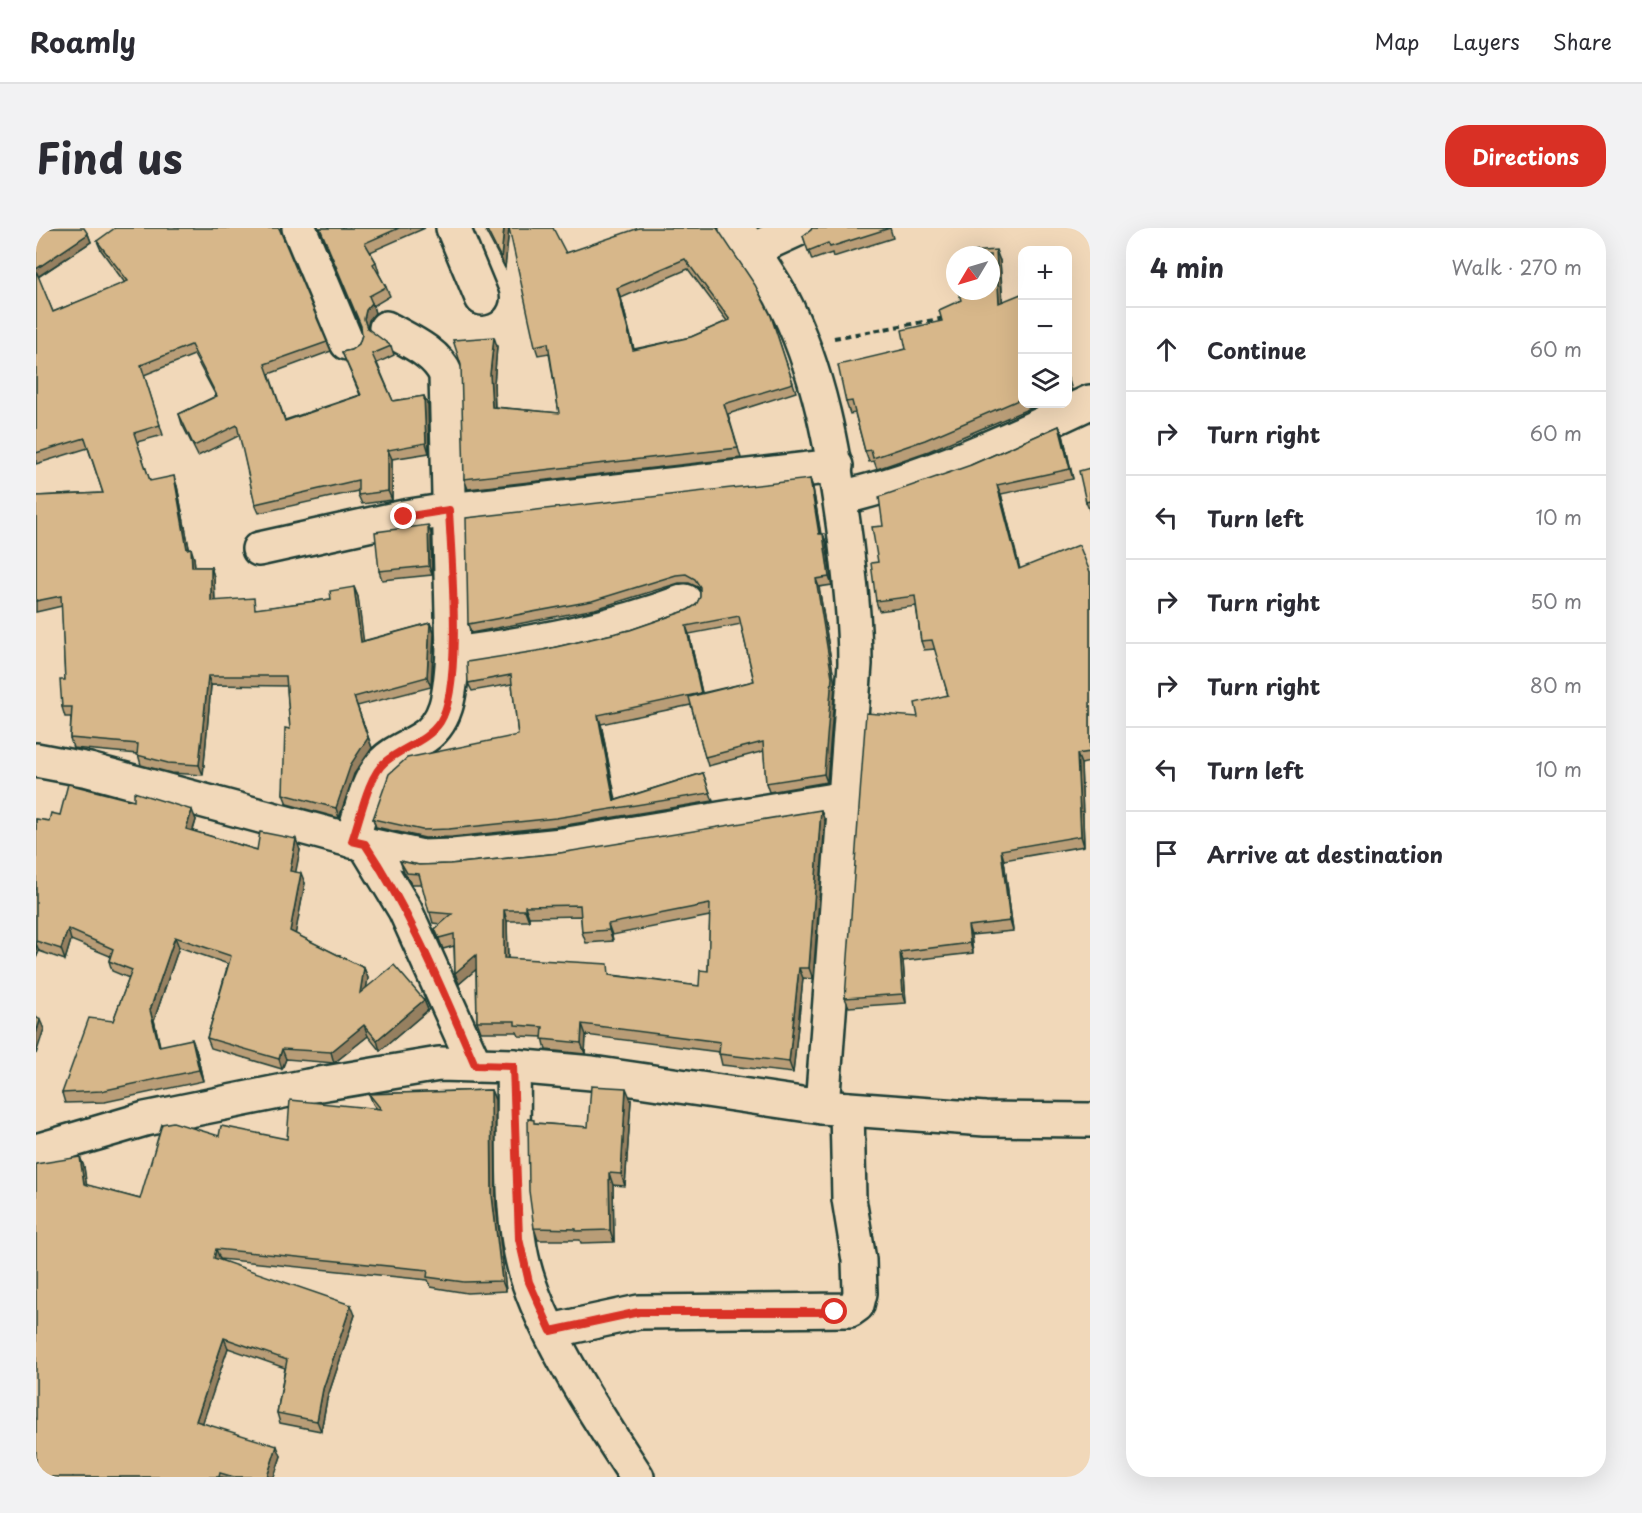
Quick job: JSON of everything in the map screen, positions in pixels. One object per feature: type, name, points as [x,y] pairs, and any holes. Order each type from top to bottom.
[{"type":"street","points":[[299,228],[347,343]]},
{"type":"street","points":[[453,228],[482,298]]},
{"type":"street","points":[[551,1331],[639,1312],[850,1310],[857,1305],[861,1293],[859,1260],[834,1108],[846,798],[855,664],[855,619],[836,466],[820,401],[801,342],[781,296],[744,239],[800,228]]},
{"type":"street","points":[[386,328],[430,354],[442,364],[446,375],[453,654],[448,699],[441,721],[428,735],[383,763],[372,782],[359,843],[405,910],[475,1065]]},
{"type":"street","points":[[840,498],[872,491],[966,458],[1090,402]]},
{"type":"street","points":[[259,549],[404,517],[449,510],[836,466]]},
{"type":"street","points":[[453,654],[582,633],[633,621],[686,601]]},
{"type":"street","points":[[36,759],[89,770],[359,843],[423,856],[486,853],[562,845],[846,798]]},
{"type":"street","points":[[36,1151],[145,1119],[308,1086],[439,1064],[513,1066],[592,1073],[834,1108],[985,1119],[1090,1120]]},
{"type":"street","points":[[513,1066],[519,1239],[529,1282],[551,1331],[595,1411],[637,1477]]},
{"type":"path","points":[[801,342],[895,329],[951,317]]},
{"type":"building","points":[[36,228],[84,228],[88,234],[36,269]]},
{"type":"building","points":[[115,228],[279,228],[327,342],[265,364],[285,421],[361,395],[342,352],[351,350],[359,344],[362,335],[361,326],[320,228],[399,228],[365,243],[376,262],[373,264],[386,287],[369,296],[372,303],[366,310],[364,319],[367,328],[391,346],[372,354],[393,401],[424,396],[426,443],[388,450],[388,491],[358,495],[358,480],[255,504],[237,425],[194,446],[179,414],[217,396],[191,345],[141,365],[160,425],[134,433],[150,481],[174,476],[187,549],[191,548],[192,567],[211,567],[211,601],[254,598],[255,609],[331,599],[330,591],[354,587],[361,642],[430,623],[427,677],[354,697],[368,738],[351,764],[336,808],[283,794],[285,728],[290,729],[286,676],[208,676],[199,765],[168,763],[137,755],[138,744],[70,738],[72,707],[62,707],[60,680],[65,680],[61,596],[36,601],[36,496],[103,493],[85,438],[36,453],[36,274],[53,312],[128,281],[97,241]]},
{"type":"building","points":[[486,228],[504,228],[501,258]]},
{"type":"building","points":[[509,228],[553,228],[566,253],[639,228],[717,228],[755,285],[771,316],[793,383],[724,404],[738,448],[464,479],[461,365],[453,340],[494,337],[490,374],[492,407],[559,413],[548,343],[535,346]],"holes":[[[685,259],[730,320],[691,337],[633,350],[617,288]]]},
{"type":"building","points":[[812,228],[890,228],[830,247],[828,243],[808,251],[803,236]]},
{"type":"building","points":[[1018,295],[1018,400],[925,440],[873,458],[871,450],[865,451],[852,401],[846,402],[838,365],[906,349],[902,330],[942,321],[939,310],[961,300],[999,300],[999,303]]},
{"type":"building","points":[[1059,426],[1070,469],[997,485],[1019,569],[1079,545],[1090,572],[1090,752],[1077,754],[1081,836],[1001,850],[1010,921],[968,926],[970,943],[900,952],[903,994],[845,998],[866,713],[918,717],[915,703],[948,695],[932,640],[921,641],[915,596],[876,601],[871,563],[878,562],[872,527],[883,526],[879,497],[971,465]]},
{"type":"building","points":[[1090,468],[1090,501],[1086,502],[1079,471]]},
{"type":"building","points":[[810,479],[819,534],[823,534],[829,577],[816,579],[832,677],[824,774],[766,783],[763,742],[705,757],[689,697],[754,681],[739,616],[686,626],[701,693],[598,715],[614,801],[703,773],[710,793],[556,818],[449,829],[422,830],[373,819],[389,774],[407,758],[518,735],[511,675],[468,683],[467,662],[543,650],[630,630],[688,610],[696,605],[700,597],[700,587],[695,579],[686,574],[676,575],[592,601],[468,624],[466,518]]},
{"type":"building","points":[[428,525],[429,566],[379,571],[375,532]]},
{"type":"building","points":[[68,784],[134,801],[134,792],[192,810],[186,829],[257,850],[260,832],[296,839],[290,871],[301,873],[290,931],[364,968],[360,993],[394,965],[424,1000],[377,1040],[364,1025],[331,1052],[282,1049],[279,1059],[207,1038],[231,956],[175,937],[150,1010],[159,1046],[192,1039],[199,1070],[101,1091],[62,1093],[89,1018],[113,1021],[132,970],[109,961],[113,949],[68,929],[61,949],[36,941],[36,819],[49,821],[51,813],[60,815]]},
{"type":"building","points":[[821,810],[809,968],[799,968],[789,1062],[719,1054],[720,1042],[582,1024],[581,1043],[542,1039],[543,1027],[515,1025],[515,1021],[477,1021],[476,955],[455,973],[454,934],[439,938],[435,929],[452,914],[429,912],[419,874],[407,873],[400,861],[419,865],[450,864],[560,853]],"holes":[[[710,904],[708,971],[700,970],[699,986],[609,975],[608,964],[504,958],[504,910],[525,910],[525,906],[580,905],[582,932],[609,930],[608,924]]]},
{"type":"building","points":[[36,1017],[40,1020],[36,1034]]},
{"type":"building","points":[[591,1086],[626,1088],[621,1174],[609,1173],[610,1230],[576,1231],[576,1229],[534,1228],[529,1191],[528,1119],[534,1120],[534,1123],[588,1127]]},
{"type":"building","points":[[491,1090],[492,1195],[502,1281],[464,1282],[427,1277],[428,1270],[216,1249],[214,1258],[351,1305],[323,1389],[317,1421],[277,1413],[287,1360],[224,1338],[196,1421],[277,1446],[267,1477],[234,1477],[220,1473],[219,1477],[36,1477],[36,1164],[80,1157],[84,1184],[140,1199],[162,1124],[173,1122],[219,1136],[221,1126],[287,1139],[290,1100],[381,1109],[369,1094]]},
{"type":"route","points":[[404,517],[449,510],[454,636],[448,699],[441,721],[428,735],[398,752],[383,763],[376,773],[352,841],[365,844],[388,879],[405,910],[475,1065],[513,1066],[519,1239],[529,1282],[551,1331],[604,1317],[639,1312],[835,1312]]}]
